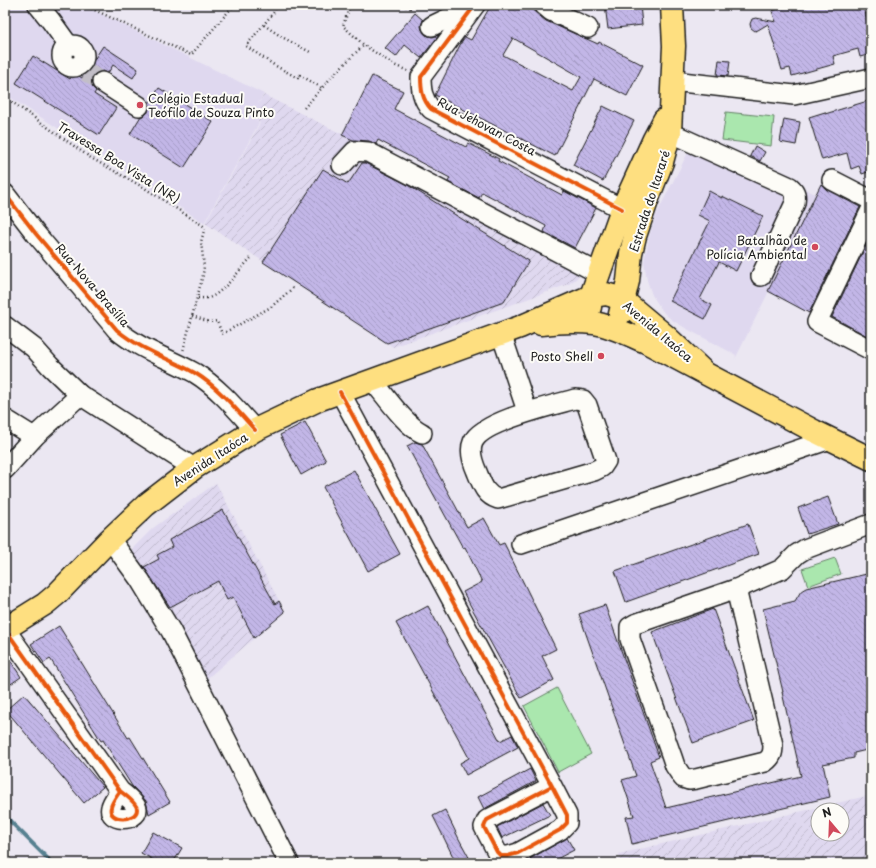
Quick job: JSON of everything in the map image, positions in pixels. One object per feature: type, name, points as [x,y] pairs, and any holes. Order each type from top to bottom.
[{"type":"main road","name":"Estrada do Itararé","points":[[665,130],[622,209],[591,296],[590,309],[603,326],[620,315],[624,301],[635,236],[662,162],[665,130],[670,109],[673,81],[674,46],[672,5]]},
{"type":"main road","name":"Avenida Itaóca","points":[[5,629],[45,604],[57,594],[110,539],[146,505],[194,468],[255,430],[306,405],[511,330],[591,296],[606,294],[624,301],[667,337],[703,371]]},
{"type":"main road","name":"Avenida Itaóca","points":[[511,330],[575,322],[603,326],[646,342],[830,439],[871,458]]},
{"type":"street","points":[[38,5],[52,21],[69,46],[76,45],[84,52],[83,69]]},
{"type":"street","points":[[432,26],[475,5]]},
{"type":"street","points":[[421,77],[475,5]]},
{"type":"street","points":[[544,5],[551,11],[588,28]]},
{"type":"street","name":"Rua Jehovan Costa","points":[[421,77],[422,95],[431,109],[622,209]]},
{"type":"street","points":[[673,81],[794,95],[871,78]]},
{"type":"street","points":[[102,82],[139,106]]},
{"type":"street","points":[[665,130],[790,187],[794,191],[796,197],[795,203],[761,276]]},
{"type":"street","points":[[342,165],[355,151],[368,152],[600,274]]},
{"type":"street","points":[[832,180],[871,200]]},
{"type":"street","name":"Rua Nova Brasília","points":[[5,194],[36,234],[117,330],[129,340],[143,348],[196,374],[236,408],[255,430]]},
{"type":"street","points":[[871,210],[817,322],[871,350]]},
{"type":"street","points":[[5,326],[34,348],[80,395],[194,468]]},
{"type":"street","points":[[511,330],[527,412]]},
{"type":"street","points":[[372,380],[402,416],[416,430],[422,433]]},
{"type":"street","points":[[340,392],[552,786]]},
{"type":"street","points":[[5,468],[34,437],[80,395]]},
{"type":"street","points":[[575,399],[583,400],[587,405],[606,461],[602,467],[594,471],[498,499],[491,497],[484,490],[475,468],[471,453],[473,442],[482,433],[501,422],[527,412],[575,399]]},
{"type":"street","points":[[5,419],[34,437]]},
{"type":"street","points":[[521,544],[830,439]]},
{"type":"street","points":[[736,589],[773,745],[773,753],[765,762],[689,780],[682,778],[673,762],[630,639],[630,628],[634,624],[736,589],[782,569],[797,554],[805,549],[871,524]]},
{"type":"street","points":[[110,539],[140,580],[171,631],[289,863]]},
{"type":"street","points":[[5,629],[120,791]]},
{"type":"path","points":[[84,5],[191,55],[234,5]]},
{"type":"path","points":[[277,5],[274,12],[246,46],[274,65],[298,78],[300,75],[322,88]]},
{"type":"path","points":[[350,5],[343,26],[364,45],[394,65],[421,77]]},
{"type":"path","points":[[402,5],[410,8],[412,6]]},
{"type":"path","points":[[264,25],[282,38],[312,53]]},
{"type":"path","points":[[304,108],[337,71],[364,45]]},
{"type":"path","points":[[180,365],[198,298],[208,298],[213,296],[227,285],[251,258]]},
{"type":"path","points":[[192,316],[210,322],[218,321],[222,334],[271,307],[294,287]]},
{"type":"shaded area","name":"Colégio Estadual Teófilo de Souza Pinto","points":[[5,5],[83,5],[264,94],[250,116],[259,123],[204,223],[5,94]]},
{"type":"shaded area","points":[[264,95],[590,258],[577,278],[569,284],[393,347],[205,223],[260,123],[250,116]]},
{"type":"shaded area","points":[[698,133],[714,140],[713,144],[817,195],[735,359],[736,355],[687,329],[664,313],[652,295],[647,280],[644,261],[650,233],[656,215]]},
{"type":"shaded area","points":[[216,483],[285,612],[204,681],[132,549],[153,528]]},
{"type":"shaded area","points":[[871,795],[871,863],[621,863],[619,854],[810,809],[810,842],[850,842],[850,802],[841,802]]},
{"type":"green space","points":[[726,112],[774,117],[771,146],[722,140]]},
{"type":"green space","points":[[835,558],[841,574],[808,586],[802,569]]},
{"type":"green space","points":[[557,688],[591,754],[558,772],[524,706]]},
{"type":"building","points":[[491,5],[532,5],[530,8],[546,21],[598,44],[599,42],[643,65],[627,96],[594,79],[555,156],[435,95],[462,41],[465,37],[471,40]],"holes":[[[513,38],[581,77],[573,91],[503,55]]]},
{"type":"building","points":[[605,5],[640,5],[642,25],[608,29]]},
{"type":"building","points":[[792,5],[863,5],[871,33],[871,54],[860,57],[858,49],[833,56],[835,64],[792,76],[790,68],[782,70],[768,24],[755,31],[751,28],[750,24],[752,19],[756,18],[776,22],[772,11]]},
{"type":"building","points":[[415,13],[423,20],[421,26],[426,35],[432,37],[439,35],[421,58],[405,45],[396,57],[385,48]]},
{"type":"building","points":[[103,46],[138,69],[133,78],[113,65],[108,73],[103,71],[97,72],[93,76],[91,82],[92,87],[96,91],[94,94],[116,108],[99,135],[16,83],[33,56],[70,79],[74,73],[82,78]]},
{"type":"building","points":[[719,60],[730,61],[728,76],[717,75]]},
{"type":"building","points":[[372,76],[403,91],[394,109],[466,147],[468,143],[499,159],[498,161],[562,195],[564,191],[596,208],[575,248],[544,232],[546,226],[482,192],[479,198],[448,182],[450,178],[378,140],[376,144],[369,141],[353,140],[342,135]]},
{"type":"building","points":[[159,88],[213,122],[184,168],[130,134],[141,116],[144,116],[148,112],[149,103]]},
{"type":"building","points":[[871,100],[871,171],[862,174],[859,166],[851,169],[847,153],[822,160],[809,117],[825,112],[825,114]]},
{"type":"building","points":[[603,106],[634,121],[603,181],[573,165]]},
{"type":"building","points":[[784,119],[800,122],[796,145],[780,142]]},
{"type":"building","points":[[755,146],[765,152],[760,161],[750,156]]},
{"type":"building","points":[[362,163],[365,163],[406,184],[529,261],[504,302],[387,343],[263,262],[323,169],[348,184]]},
{"type":"building","name":"Batalhão de Polícia Ambiental","points":[[821,184],[827,190],[860,207],[809,313],[768,291]]},
{"type":"building","points":[[709,191],[763,216],[736,271],[719,262],[700,299],[712,305],[705,319],[670,301],[710,221],[698,215]]},
{"type":"building","points":[[871,235],[871,338],[832,317]]},
{"type":"building","points":[[305,422],[326,461],[301,475],[280,435]]},
{"type":"building","points":[[415,442],[422,444],[467,527],[484,518],[499,545],[504,543],[556,649],[542,656],[554,680],[521,698],[463,592],[482,582],[465,547],[463,548],[407,446]]},
{"type":"building","points":[[354,470],[400,554],[368,571],[323,487]]},
{"type":"building","points":[[828,497],[838,524],[807,534],[798,508]]},
{"type":"building","points":[[223,510],[275,604],[279,601],[285,612],[254,638],[233,597],[227,600],[218,581],[170,607],[144,567],[159,559],[157,555],[172,547],[169,540]]},
{"type":"building","points":[[748,524],[759,554],[626,602],[615,571]]},
{"type":"building","points":[[871,573],[871,749],[854,753],[854,758],[823,764],[830,797],[632,844],[626,817],[634,816],[622,780],[636,776],[579,614],[605,605],[659,757],[650,761],[666,808],[801,776],[763,609],[795,601],[801,591],[806,588]]},
{"type":"building","points":[[428,606],[500,741],[512,735],[518,747],[466,775],[460,763],[469,758],[396,623]]},
{"type":"building","points":[[713,609],[754,721],[693,743],[652,632]]},
{"type":"building","points":[[59,626],[128,738],[130,737],[170,802],[149,814],[146,801],[132,786],[103,740],[101,741],[51,660],[50,659],[44,663],[31,644]]},
{"type":"building","points":[[5,652],[21,677],[5,688]]},
{"type":"building","points":[[24,694],[103,787],[84,803],[6,710]]},
{"type":"building","points":[[530,769],[536,781],[484,809],[478,797]]},
{"type":"building","points":[[543,803],[550,815],[502,838],[497,827]]},
{"type":"building","points":[[445,810],[472,863],[456,863],[433,816]]},
{"type":"building","points":[[153,832],[182,848],[173,863],[159,863],[141,853]]},
{"type":"building","points":[[567,838],[574,850],[549,863],[522,863]]},
{"type":"waterway","points":[[5,816],[52,863]]},
{"type":"tunnel","points":[[86,72],[102,82]]},
{"type":"cycle path","points":[[475,5],[421,77],[421,86],[428,105],[431,109],[622,209]]},
{"type":"cycle path","points":[[5,194],[36,234],[117,330],[136,343],[195,373],[212,385],[255,430]]},
{"type":"cycle path","points":[[340,392],[552,786],[567,815],[567,823],[560,830],[518,853],[508,856],[501,856],[497,852],[484,827],[487,820],[552,786]]},
{"type":"cycle path","points":[[5,629],[120,791],[135,804],[137,809],[136,813],[128,818],[117,818],[111,812],[112,803],[120,791]]},
{"type":"place","name":"Colégio Estadual Teófilo de Souza Pinto","points":[[140,105]]},
{"type":"place","name":"Batalhão de Polícia Ambiental","points":[[815,247]]},
{"type":"place","name":"Posto Shell","points":[[601,356]]}]
